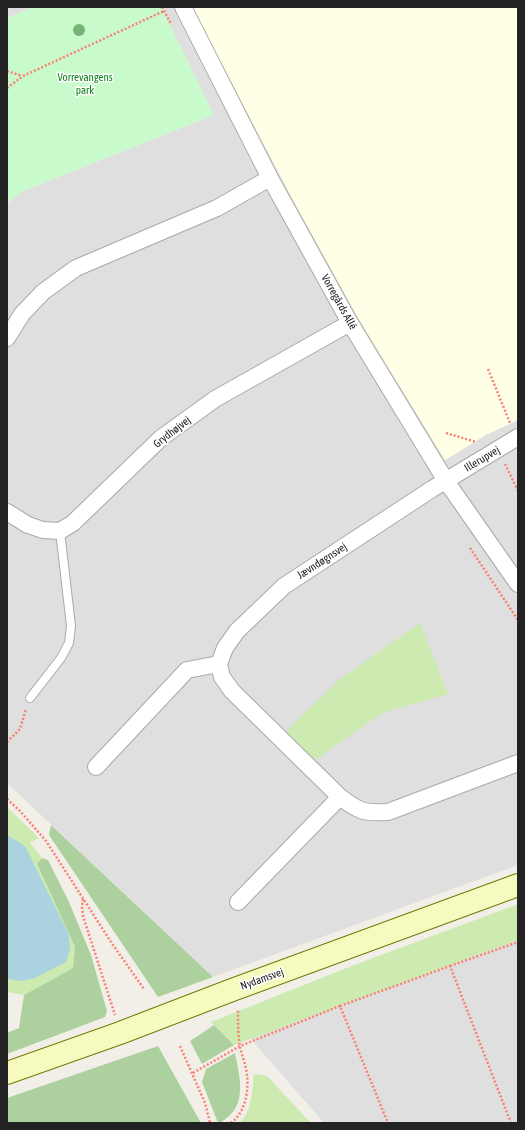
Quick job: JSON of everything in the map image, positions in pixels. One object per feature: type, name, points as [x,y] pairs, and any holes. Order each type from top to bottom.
[{"type":"street","name":"Vorregårds Allé","points":[[183,7],[270,178],[350,323],[446,480],[518,584]]},
{"type":"street","points":[[7,338],[22,314],[43,292],[76,268],[217,208],[270,178]]},
{"type":"street","name":"Grydhøjvej","points":[[60,531],[73,523],[161,438],[215,399],[350,323]]},
{"type":"street","name":"Illerupvej","points":[[446,480],[517,438]]},
{"type":"street","name":"Jævndøgnsvej","points":[[219,664],[225,648],[237,631],[284,586],[446,480]]},
{"type":"street","points":[[7,512],[28,525],[44,530],[60,531]]},
{"type":"street","points":[[96,767],[186,670],[219,664],[222,677],[232,691],[340,797],[357,810],[372,813],[388,812],[518,764]]},
{"type":"street","points":[[238,902],[340,797]]},
{"type":"street","name":"Nydamsvej","points":[[7,1073],[120,1033],[232,990],[518,885]]},
{"type":"lane","points":[[30,698],[61,658],[69,643],[71,626],[60,531]]},
{"type":"path","points":[[7,88],[23,76],[164,11]]},
{"type":"path","points":[[7,71],[23,76]]},
{"type":"path","points":[[488,369],[517,438]]},
{"type":"path","points":[[446,433],[497,449],[518,491]]},
{"type":"path","points":[[7,742],[20,729],[30,698]]},
{"type":"path","points":[[7,799],[20,811],[46,841],[144,989]]},
{"type":"path","points":[[83,899],[83,916],[120,1033]]},
{"type":"path","points":[[193,1073],[240,1046],[340,1006],[518,942]]},
{"type":"path","points":[[450,966],[511,1123]]},
{"type":"path","points":[[231,1123],[235,1120],[245,1103],[247,1088],[247,1075],[240,1046],[237,1005],[232,990]]},
{"type":"path","points":[[340,1006],[388,1123]]},
{"type":"path","points":[[180,1046],[205,1103],[210,1123]]},
{"type":"shaded area","points":[[7,7],[33,7],[7,18]]},
{"type":"shaded area","points":[[161,7],[518,7],[518,865],[213,977],[7,783],[7,204],[21,192],[214,115]]},
{"type":"shaded area","points":[[192,7],[518,7],[518,420],[486,435],[445,460],[358,318],[293,200]]},
{"type":"shaded area","points":[[518,939],[518,1123],[324,1123],[250,1038]]},
{"type":"green space","name":"Vorrevangens park","points":[[33,7],[161,7],[214,115],[21,192],[7,204],[7,18]]},
{"type":"green space","points":[[420,623],[448,694],[382,713],[314,761],[284,733],[340,679]]},
{"type":"green space","points":[[7,807],[39,838],[30,843],[42,858],[37,864],[75,947],[73,968],[24,995],[7,992]]},
{"type":"green space","points":[[51,825],[213,977],[158,997],[49,835]]},
{"type":"green space","points":[[42,858],[48,860],[69,902],[91,955],[107,1011],[105,1017],[7,1054],[7,1033],[19,1028],[24,995],[73,968],[75,947],[37,864]]},
{"type":"green space","points":[[518,904],[518,940],[234,1045],[211,1022],[349,967]]},
{"type":"green space","points":[[214,1025],[234,1045],[202,1064],[190,1041]]},
{"type":"green space","points":[[158,1046],[201,1123],[7,1123],[7,1098]]},
{"type":"green space","points":[[235,1053],[240,1085],[239,1101],[231,1114],[218,1123],[202,1082],[206,1069]]},
{"type":"green space","points":[[254,1074],[267,1076],[311,1123],[240,1123],[249,1106]]},
{"type":"water","points":[[7,835],[26,848],[69,935],[70,949],[66,962],[35,978],[22,981],[7,979]]}]
